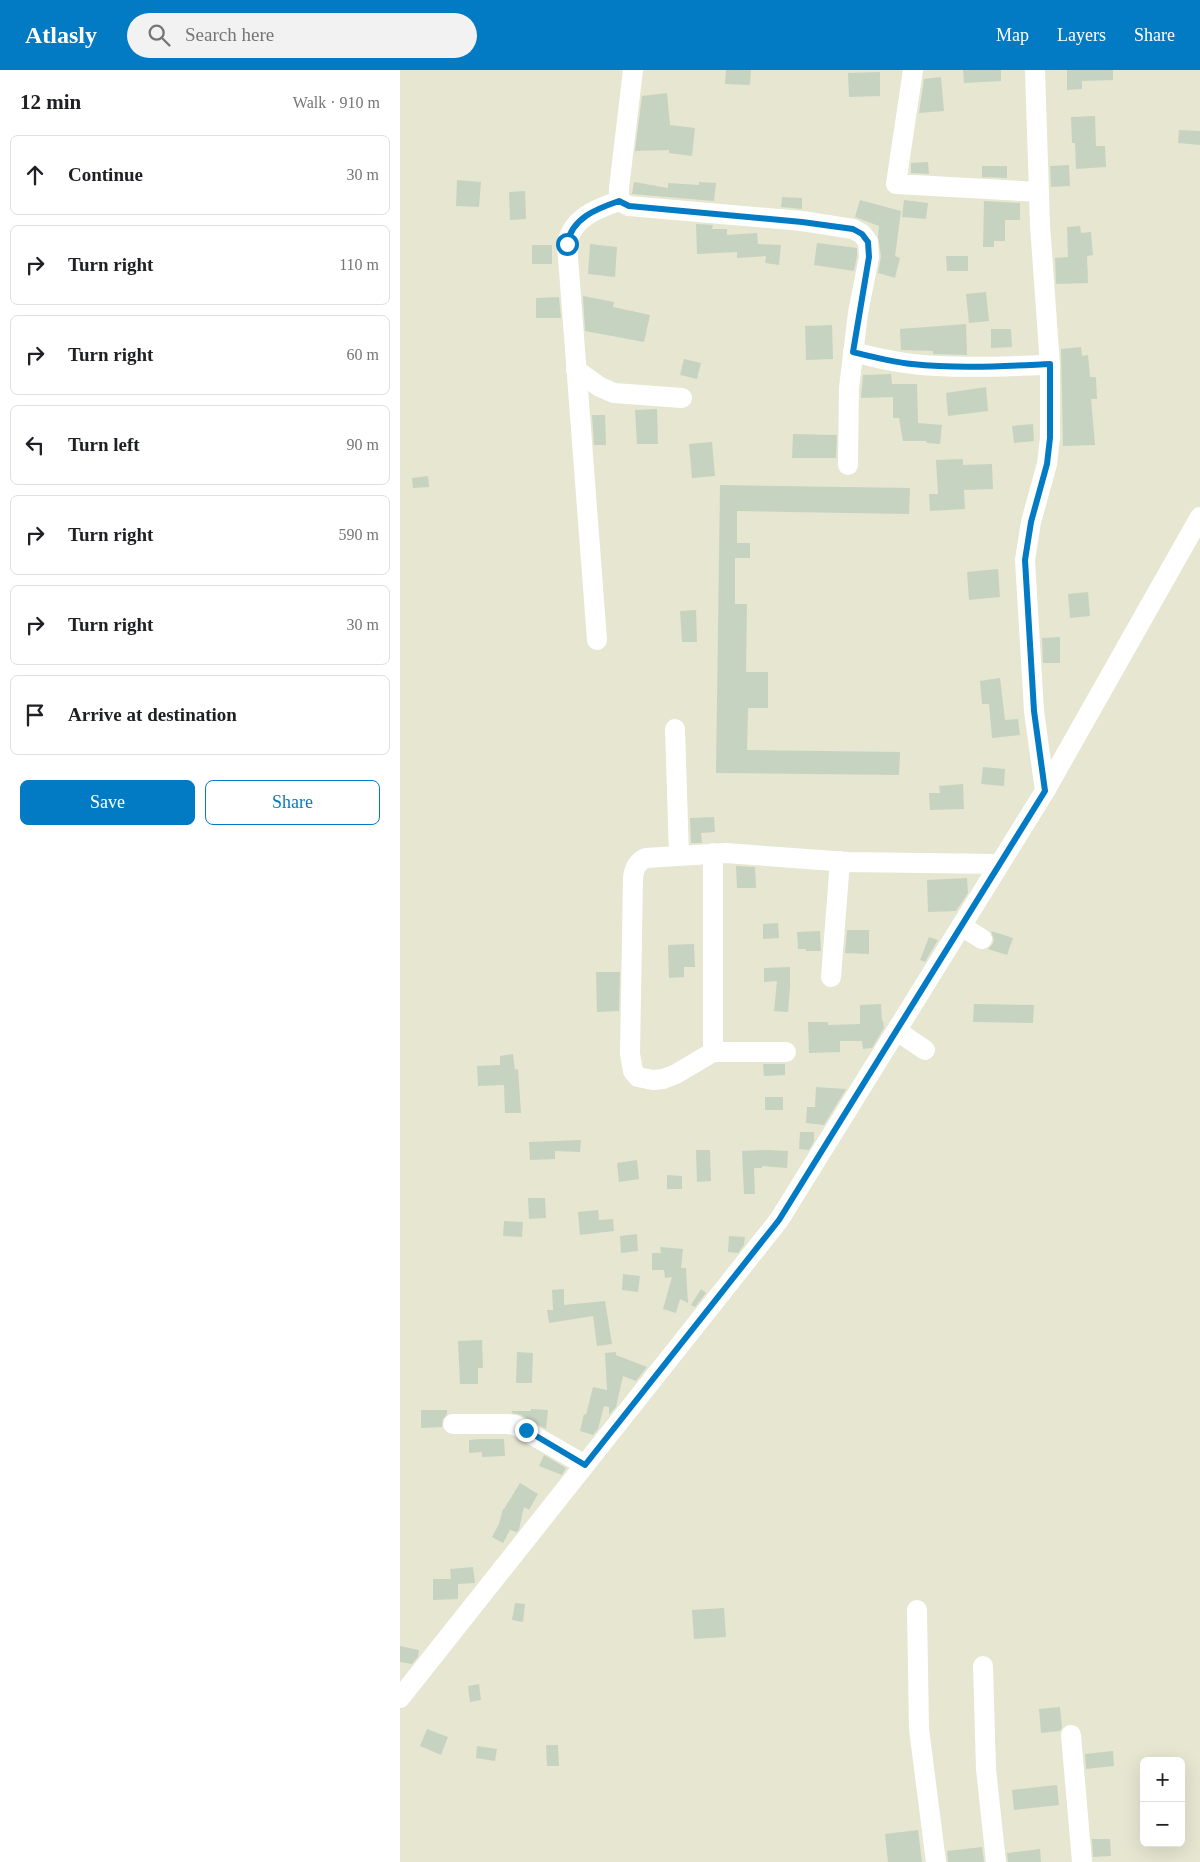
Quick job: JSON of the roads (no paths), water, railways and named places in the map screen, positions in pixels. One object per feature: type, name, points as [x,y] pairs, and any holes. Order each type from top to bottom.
[{"type":"street","points":[[619,201],[633,70]]},
{"type":"street","points":[[913,70],[896,184],[1039,192]]},
{"type":"street","points":[[1035,70],[1040,226],[1050,364],[1050,438],[1047,464],[1031,522],[1025,560],[1034,711],[1045,791]]},
{"type":"street","points":[[597,640],[567,251],[569,234],[574,226],[595,209],[619,201],[629,206],[802,222],[853,229],[862,234],[868,242],[869,257],[848,388],[848,465]]},
{"type":"street","points":[[853,352],[883,360],[960,367],[1050,364]]},
{"type":"street","points":[[576,370],[600,387],[614,393],[682,398]]},
{"type":"street","points":[[400,1698],[779,1220],[911,1040],[971,932],[1000,864],[1045,791],[1200,517]]},
{"type":"street","points":[[675,730],[679,855]]},
{"type":"street","points":[[786,1052],[712,1052],[676,1074],[663,1079],[646,1080],[638,1077],[633,1071],[631,1063],[634,872],[638,862],[646,858],[713,853],[840,861],[1000,864]]},
{"type":"street","points":[[712,1052],[713,853]]},
{"type":"street","points":[[831,977],[840,861]]},
{"type":"street","points":[[453,1424],[516,1425],[585,1465]]},
{"type":"street","points":[[917,1610],[919,1729],[936,1862]]},
{"type":"street","points":[[983,1666],[986,1769],[996,1862]]},
{"type":"street","points":[[1071,1735],[1082,1862]]}]
